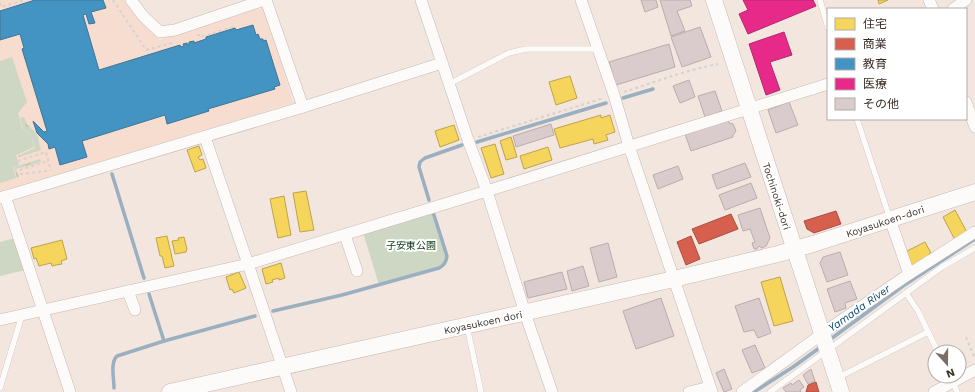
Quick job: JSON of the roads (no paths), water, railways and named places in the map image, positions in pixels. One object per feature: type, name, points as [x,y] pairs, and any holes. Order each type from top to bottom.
[{"type":"street","points":[[131,0],[143,16],[160,32],[175,30],[265,0],[303,107]]},
{"type":"street","points":[[421,0],[468,140],[487,191],[525,313],[552,392]]},
{"type":"street","points":[[581,0],[614,95],[629,146],[711,390],[689,392]]},
{"type":"street","name":"Tochinoki-dori","points":[[714,0],[838,385]]},
{"type":"street","points":[[954,8],[966,0]]},
{"type":"street","points":[[70,392],[43,310],[2,197],[205,137],[442,63]]},
{"type":"street","points":[[0,320],[248,264],[827,84]]},
{"type":"street","points":[[967,105],[975,127]]},
{"type":"street","points":[[205,137],[290,392]]},
{"type":"street","name":"Koyasukoen-dori","points":[[795,249],[975,192]]},
{"type":"street","points":[[890,219],[908,274]]},
{"type":"street","points":[[742,392],[824,342],[908,274],[975,232]]},
{"type":"street","points":[[345,235],[357,271]]},
{"type":"street","name":"Koyasukoen dori","points":[[170,392],[674,279],[795,249]]},
{"type":"street","points":[[128,291],[135,310]]},
{"type":"street","points":[[934,392],[952,384]]},
{"type":"lane","points":[[820,0],[827,24]]},
{"type":"lane","points":[[449,84],[510,53],[517,51],[526,49],[598,49]]},
{"type":"lane","points":[[856,120],[890,219]]},
{"type":"lane","points":[[770,392],[824,342],[906,293],[942,267],[975,248]]},
{"type":"lane","points":[[906,293],[918,311],[934,344]]},
{"type":"lane","points":[[0,388],[22,314]]},
{"type":"lane","points":[[467,326],[481,392]]},
{"type":"lane","points":[[838,385],[928,332]]},
{"type":"waterway","points":[[623,98],[653,89]]},
{"type":"waterway","points":[[477,142],[606,103]]},
{"type":"waterway","points":[[429,200],[419,167],[420,162],[425,158],[462,145]]},
{"type":"waterway","points":[[112,174],[144,278]]},
{"type":"waterway","points":[[273,311],[342,295],[439,268],[444,264],[447,256],[433,212]]},
{"type":"waterway","name":"Yamada River","points":[[828,341],[903,286],[975,239]]},
{"type":"waterway","points":[[149,294],[164,341]]},
{"type":"waterway","points":[[114,388],[113,367],[117,356],[164,341],[255,316]]},
{"type":"waterway","name":"Yamada River","points":[[754,392],[822,346]]},
{"type":"park label","name":"子安東公園","points":[[411,245]]}]
